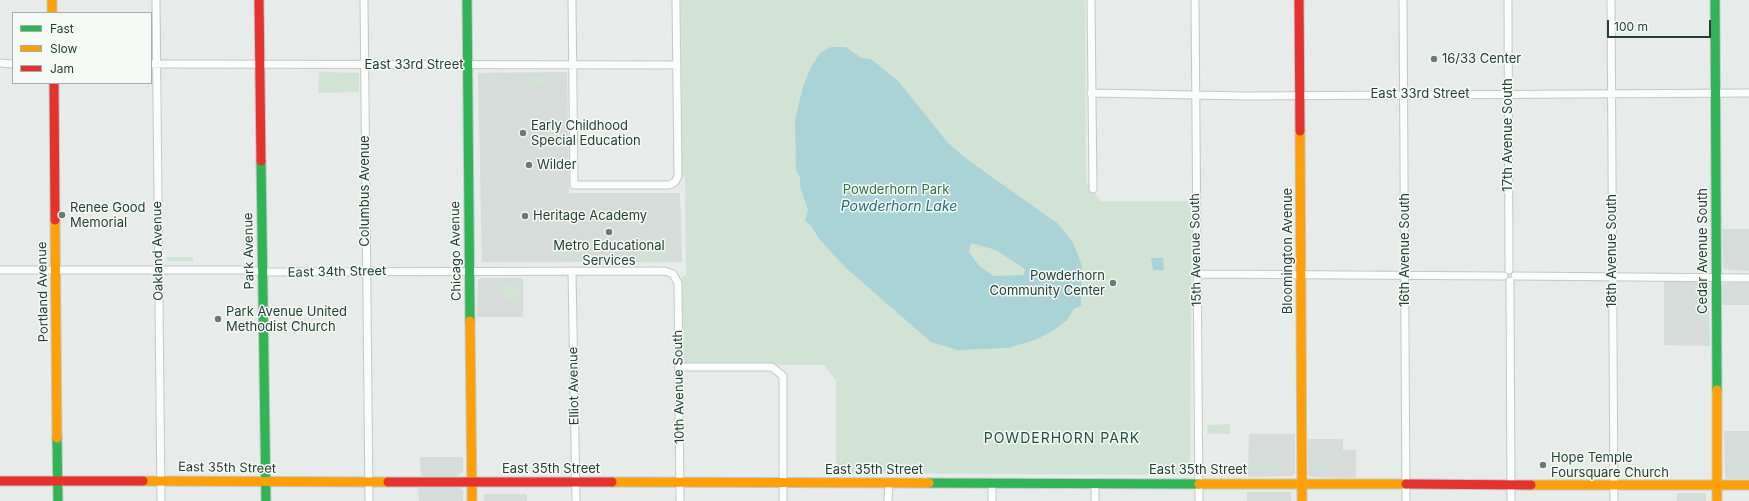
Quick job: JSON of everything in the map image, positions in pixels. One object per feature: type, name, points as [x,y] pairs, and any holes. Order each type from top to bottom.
[{"type":"street","points":[[52,0],[52,12]]},
{"type":"street","name":"Oakland Avenue","points":[[156,0],[154,64],[161,501]]},
{"type":"street","name":"Park Avenue","points":[[258,0],[266,501]]},
{"type":"street","name":"Columbus Avenue","points":[[364,0],[365,272],[369,501]]},
{"type":"street","name":"Chicago Avenue","points":[[467,0],[472,501]]},
{"type":"street","points":[[572,0],[574,185],[669,185],[675,182],[678,176],[676,0]]},
{"type":"street","points":[[1091,0],[1093,188]]},
{"type":"street","name":"15th Avenue South","points":[[1195,0],[1199,501]]},
{"type":"street","name":"Bloomington Avenue","points":[[1299,0],[1302,501]]},
{"type":"street","name":"16th Avenue South","points":[[1403,0],[1406,501]]},
{"type":"street","name":"17th Avenue South","points":[[1508,0],[1511,276],[1510,501]]},
{"type":"street","name":"18th Avenue South","points":[[1611,0],[1614,501]]},
{"type":"street","name":"Cedar Avenue South","points":[[1715,0],[1717,501]]},
{"type":"street","points":[[0,63],[12,64]]},
{"type":"street","name":"East 33rd Street","points":[[154,64],[677,65]]},
{"type":"street","name":"Portland Avenue","points":[[54,84],[58,501]]},
{"type":"street","name":"East 33rd Street","points":[[1091,93],[1196,95],[1749,93]]},
{"type":"street","name":"East 34th Street","points":[[0,270],[251,270],[262,272],[665,271],[673,274]]},
{"type":"street","name":"Elliot Avenue","points":[[572,271],[576,501]]},
{"type":"street","points":[[1196,274],[1504,276],[1505,272],[1511,276],[1749,278]]},
{"type":"street","name":"10th Avenue South","points":[[673,274],[678,283],[680,501]]},
{"type":"street","points":[[679,367],[772,367],[783,376],[784,501]]},
{"type":"street","name":"East 35th Street","points":[[0,481],[161,480],[680,482],[783,484],[1199,483],[1749,485]]},
{"type":"street","points":[[888,501],[889,484]]},
{"type":"street","points":[[992,484],[992,501]]},
{"type":"street","points":[[1095,484],[1095,501]]},
{"type":"shaded area","name":"Early Childhood Special Education","points":[[567,72],[569,193],[680,193],[682,262],[482,262],[478,73]]},
{"type":"shaded area","points":[[1722,229],[1749,229],[1749,271],[1723,269]]},
{"type":"shaded area","points":[[481,278],[523,278],[523,317],[477,317],[478,280]]},
{"type":"shaded area","points":[[1664,280],[1706,281],[1708,283],[1710,346],[1664,345]]},
{"type":"shaded area","points":[[1749,282],[1749,305],[1721,305],[1722,285],[1725,283]]},
{"type":"shaded area","points":[[1724,431],[1749,431],[1749,479],[1727,479],[1725,477]]},
{"type":"shaded area","points":[[1249,434],[1295,434],[1295,474],[1292,476],[1248,477]]},
{"type":"shaded area","points":[[1308,439],[1343,439],[1343,450],[1356,450],[1356,478],[1310,477],[1308,473]]},
{"type":"shaded area","points":[[420,457],[463,457],[463,471],[458,476],[421,476]]},
{"type":"shaded area","points":[[418,487],[459,487],[463,491],[463,501],[419,501]]},
{"type":"shaded area","points":[[1247,492],[1291,492],[1291,501],[1247,501]]},
{"type":"shaded area","points":[[1677,493],[1706,493],[1706,501],[1677,501]]},
{"type":"shaded area","points":[[484,494],[527,494],[527,501],[484,501]]},
{"type":"green space","name":"Powderhorn Park","points":[[681,0],[1085,0],[1086,182],[1101,201],[1192,201],[1190,475],[836,473],[836,380],[824,365],[687,365],[683,363],[682,276],[686,276],[685,177],[682,176]]},
{"type":"green space","points":[[319,72],[359,73],[359,92],[318,93]]},
{"type":"green space","points":[[528,77],[545,77],[545,85],[528,86]]},
{"type":"green space","points":[[654,236],[666,236],[666,261],[638,261],[638,256]]},
{"type":"green space","points":[[559,241],[573,241],[573,257],[559,257]]},
{"type":"green space","points":[[167,257],[193,257],[193,261],[167,261]]},
{"type":"green space","points":[[503,284],[518,284],[519,299],[503,299]]},
{"type":"green space","points":[[1230,424],[1230,434],[1207,434],[1207,425]]},
{"type":"water","name":"Powderhorn Lake","points":[[831,47],[846,47],[861,58],[871,59],[899,82],[948,143],[968,160],[1057,223],[1073,242],[1082,266],[1081,306],[1074,309],[1067,320],[1054,330],[1035,340],[1008,348],[957,350],[931,342],[846,268],[820,240],[812,227],[805,221],[808,210],[800,186],[800,177],[796,170],[795,120],[803,87],[811,67],[820,53]],"holes":[[[971,243],[996,250],[1025,269],[1024,275],[994,276],[979,266],[969,252]]]},
{"type":"water","points":[[1151,258],[1163,258],[1164,270],[1153,270]]},
{"type":"traffic: fast","points":[[467,0],[470,321]]},
{"type":"traffic: fast","points":[[1715,0],[1717,390]]},
{"type":"traffic: fast","points":[[261,161],[266,501]]},
{"type":"traffic: fast","points":[[57,438],[58,501]]},
{"type":"traffic: fast","points":[[929,483],[1199,484]]},
{"type":"traffic: slow","points":[[52,0],[52,12]]},
{"type":"traffic: slow","points":[[1300,131],[1302,501]]},
{"type":"traffic: slow","points":[[55,220],[57,438]]},
{"type":"traffic: slow","points":[[470,321],[472,501]]},
{"type":"traffic: slow","points":[[1717,390],[1717,501]]},
{"type":"traffic: slow","points":[[143,481],[388,482]]},
{"type":"traffic: slow","points":[[612,482],[929,483]]},
{"type":"traffic: slow","points":[[1199,484],[1406,484]]},
{"type":"traffic: slow","points":[[1531,485],[1749,485]]},
{"type":"traffic: jam","points":[[259,0],[261,161]]},
{"type":"traffic: jam","points":[[1299,0],[1300,131]]},
{"type":"traffic: jam","points":[[54,84],[55,220]]},
{"type":"traffic: jam","points":[[0,481],[143,481]]},
{"type":"traffic: jam","points":[[388,482],[612,482]]},
{"type":"traffic: jam","points":[[1406,484],[1531,485]]},
{"type":"place","name":"16/33 Center","points":[[1434,59]]},
{"type":"place","name":"Early Childhood Special Education","points":[[523,133]]},
{"type":"place","name":"Wilder","points":[[529,165]]},
{"type":"place","name":"Renee Good Memorial","points":[[62,215]]},
{"type":"place","name":"Heritage Academy","points":[[525,216]]},
{"type":"place","name":"Metro Educational Services","points":[[609,232]]},
{"type":"place","name":"Powderhorn Community Center","points":[[1113,283]]},
{"type":"place","name":"Park Avenue United Methodist Church","points":[[218,319]]},
{"type":"place","name":"Hope Temple Foursquare Church","points":[[1543,465]]},
{"type":"district","name":"POWDERHORN PARK","points":[[1062,439]]}]
